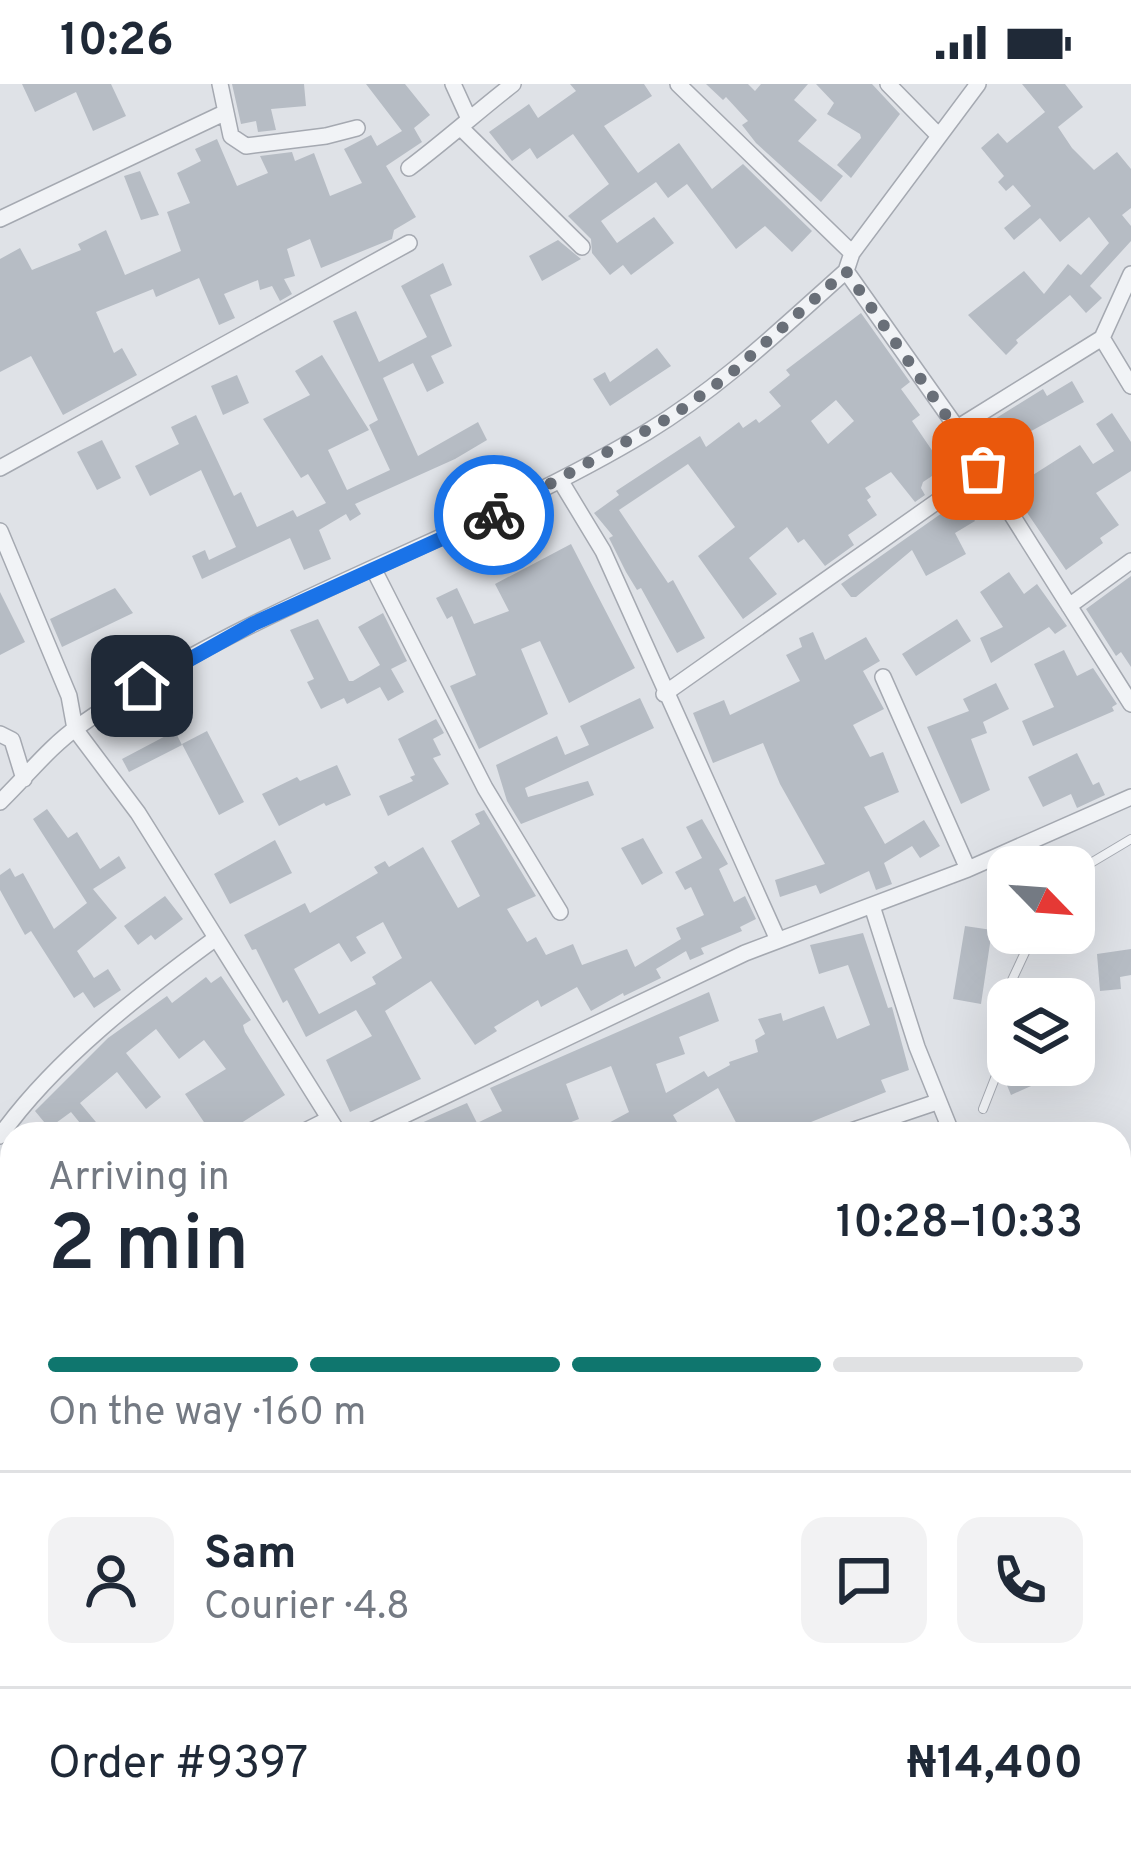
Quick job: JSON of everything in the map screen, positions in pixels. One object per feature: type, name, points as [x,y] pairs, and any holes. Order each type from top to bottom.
[{"type":"street","points":[[220,84],[231,136],[246,146],[357,128]]},
{"type":"street","points":[[453,84],[466,124],[581,247]]},
{"type":"street","points":[[409,168],[513,84]]},
{"type":"street","points":[[678,84],[852,253]]},
{"type":"street","points":[[888,84],[939,136]]},
{"type":"street","points":[[0,802],[75,729],[194,654],[560,480],[704,394],[846,271],[852,253],[978,84]]},
{"type":"street","points":[[0,219],[224,113]]},
{"type":"street","points":[[0,468],[409,243]]},
{"type":"street","points":[[846,271],[957,428],[1131,704]]},
{"type":"street","points":[[957,428],[1102,338],[1131,274]]},
{"type":"street","points":[[1102,338],[1131,386]]},
{"type":"street","points":[[664,694],[983,469]]},
{"type":"street","points":[[560,480],[603,550],[778,940]]},
{"type":"street","points":[[0,531],[69,696],[75,729],[138,813],[331,1122]]},
{"type":"street","points":[[1069,606],[1131,561]]},
{"type":"street","points":[[374,570],[485,788],[560,912]]},
{"type":"street","points":[[884,676],[968,868]]},
{"type":"street","points":[[0,734],[11,740],[24,779]]},
{"type":"street","points":[[391,1122],[778,940],[968,868],[1131,797]]},
{"type":"street","points":[[872,906],[946,1122]]},
{"type":"street","points":[[10,1122],[150,986],[216,938]]},
{"type":"street","points":[[878,1122],[937,1102]]},
{"type":"street","points":[[323,1122],[329,1119]]},
{"type":"lane","points":[[1095,860],[1131,839]]},
{"type":"lane","points":[[983,1109],[999,1068],[998,1010],[1024,954]]},
{"type":"building","points":[[22,84],[111,84],[126,116],[93,131],[76,92],[35,112]]},
{"type":"building","points":[[232,84],[304,84],[306,106],[271,109],[276,130],[258,132],[256,121],[241,124]]},
{"type":"building","points":[[366,84],[405,84],[430,115],[414,128],[422,142],[386,166],[416,217],[394,230],[392,239],[321,268],[310,239],[287,249],[295,276],[284,279],[292,294],[280,301],[272,286],[260,290],[258,280],[224,294],[235,318],[219,325],[199,278],[156,297],[153,289],[96,312],[114,353],[122,348],[137,375],[63,415],[31,356],[0,372],[0,259],[20,248],[32,270],[81,250],[78,244],[106,230],[125,275],[181,251],[167,212],[190,203],[177,173],[201,161],[195,149],[217,139],[237,186],[268,173],[260,156],[292,152],[295,161],[314,153],[330,196],[362,183],[344,149],[371,135],[377,146],[402,131]]},
{"type":"building","points":[[570,84],[644,84],[652,96],[604,126],[638,173],[679,143],[712,189],[743,164],[812,231],[792,252],[765,226],[736,249],[687,184],[668,198],[656,182],[601,221],[617,243],[654,217],[674,243],[631,275],[623,265],[610,275],[592,253],[591,239],[568,216],[609,184],[573,134],[537,159],[530,148],[512,161],[489,132],[529,104],[538,118],[576,91]]},
{"type":"building","points":[[706,84],[748,84],[755,91],[761,84],[808,84],[794,100],[817,120],[798,141],[843,176],[821,202],[756,143],[742,125],[748,121]]},
{"type":"building","points":[[816,84],[872,84],[900,114],[851,178],[837,165],[860,134],[827,114],[834,103]]},
{"type":"building","points":[[1022,84],[1065,84],[1083,107],[1058,127],[1072,148],[1094,170],[1117,152],[1131,169],[1131,208],[1122,215],[1131,226],[1131,241],[1090,286],[1102,298],[1086,313],[1070,295],[1016,340],[1006,355],[968,315],[1024,271],[1044,294],[1068,264],[1081,275],[1109,243],[1089,217],[1060,242],[1040,218],[1014,240],[1004,228],[1031,206],[1013,185],[1006,191],[998,182],[1004,176],[981,148],[998,133],[1007,143],[1045,112]]},
{"type":"building","points":[[140,171],[159,215],[141,220],[124,176]]},
{"type":"building","points":[[558,240],[581,259],[542,281],[529,256]]},
{"type":"building","points":[[443,263],[452,285],[430,295],[452,346],[431,356],[444,383],[427,392],[413,363],[383,378],[418,456],[478,422],[487,440],[355,504],[361,514],[350,521],[346,514],[319,530],[331,559],[304,570],[290,538],[202,579],[192,556],[205,550],[209,560],[236,547],[201,470],[150,496],[135,466],[179,444],[171,427],[196,415],[234,496],[241,492],[257,527],[293,510],[297,517],[326,503],[308,474],[301,478],[263,419],[310,395],[295,371],[322,355],[369,430],[328,450],[347,490],[390,470],[369,425],[378,420],[333,321],[356,311],[379,362],[427,337],[401,286]]},
{"type":"building","points":[[861,313],[910,382],[901,389],[920,415],[912,421],[944,468],[923,482],[925,495],[915,502],[891,472],[865,488],[877,515],[848,535],[854,545],[825,566],[804,539],[798,543],[787,527],[749,558],[777,594],[743,619],[698,556],[735,527],[688,464],[619,510],[668,583],[673,580],[705,638],[677,653],[641,588],[637,590],[626,572],[609,538],[613,536],[594,513],[619,495],[616,491],[700,436],[706,447],[739,422],[743,428],[756,419],[759,423],[781,406],[769,392],[790,375],[786,370]],"holes":[[[836,400],[854,421],[828,444],[811,421]]]},
{"type":"building","points":[[657,348],[671,366],[610,406],[593,379],[605,372],[610,382]]},
{"type":"building","points":[[237,375],[249,403],[223,415],[211,386]]},
{"type":"building","points":[[1072,381],[1084,402],[1024,435],[1027,439],[996,462],[977,430],[1043,389],[1047,396]]},
{"type":"building","points":[[1112,413],[1131,442],[1131,471],[1096,493],[1119,525],[1066,570],[1011,489],[1080,445],[1093,464],[1114,451],[1096,424]]},
{"type":"building","points":[[102,440],[121,478],[97,490],[77,452]]},
{"type":"building","points":[[962,499],[975,521],[955,533],[966,554],[926,576],[912,550],[851,597],[841,584]]},
{"type":"building","points":[[571,544],[635,668],[569,703],[540,641],[521,649],[548,714],[479,749],[450,686],[476,675],[452,616],[447,619],[436,598],[457,588],[474,624],[509,611],[495,584]]},
{"type":"building","points":[[1009,572],[1024,594],[1037,584],[1067,626],[1055,634],[1049,627],[991,663],[980,638],[1003,627],[980,592]]},
{"type":"building","points":[[1131,576],[1131,667],[1121,652],[1116,656],[1086,609]]},
{"type":"building","points":[[115,588],[133,613],[62,647],[50,619]]},
{"type":"building","points":[[0,592],[25,642],[0,655]]},
{"type":"building","points":[[383,613],[407,661],[391,669],[404,692],[388,701],[380,687],[347,704],[344,698],[321,709],[307,682],[314,679],[290,630],[318,619],[353,681],[380,665],[358,627]]},
{"type":"building","points":[[957,619],[971,641],[916,676],[902,654]]},
{"type":"building","points":[[813,632],[825,660],[866,637],[880,661],[863,671],[884,709],[853,725],[870,757],[883,752],[899,792],[864,807],[885,844],[924,820],[940,846],[920,858],[912,846],[884,863],[892,884],[876,890],[869,871],[820,894],[816,885],[780,897],[775,880],[825,864],[763,743],[713,763],[693,713],[724,700],[730,715],[800,681],[786,655],[802,647],[799,638]]},
{"type":"building","points":[[1064,650],[1077,676],[1093,668],[1117,704],[1114,711],[1033,746],[1022,721],[1054,707],[1034,664]]},
{"type":"building","points":[[996,683],[1009,709],[983,722],[987,733],[971,739],[990,790],[961,804],[927,727],[969,711],[963,699]]},
{"type":"building","points":[[640,698],[654,728],[525,788],[528,797],[588,781],[594,795],[521,824],[507,801],[496,765],[557,736],[565,755],[589,745],[580,726]]},
{"type":"building","points":[[436,719],[444,733],[433,739],[441,755],[433,758],[449,784],[388,816],[379,796],[413,781],[410,777],[415,775],[398,739]]},
{"type":"building","points":[[175,731],[182,745],[129,772],[122,759]]},
{"type":"building","points":[[207,731],[244,802],[219,815],[182,744]]},
{"type":"building","points":[[1077,753],[1093,785],[1099,782],[1105,795],[1077,808],[1071,794],[1043,807],[1028,777]]},
{"type":"building","points":[[337,765],[351,795],[279,826],[262,794]]},
{"type":"building","points":[[47,809],[68,838],[77,832],[100,869],[119,856],[126,868],[93,889],[117,918],[77,951],[94,978],[108,969],[121,990],[94,1008],[83,992],[74,998],[31,931],[25,935],[0,890],[0,875],[10,868],[15,877],[23,873],[54,929],[87,903],[33,819]]},
{"type":"building","points":[[484,810],[536,896],[507,909],[527,942],[536,937],[546,955],[573,944],[582,965],[627,949],[635,967],[681,939],[676,928],[704,915],[691,887],[685,890],[675,872],[702,858],[686,827],[702,819],[728,864],[719,869],[734,902],[745,896],[756,919],[740,927],[742,931],[701,948],[704,954],[690,960],[686,951],[656,969],[661,978],[591,1011],[577,987],[541,1007],[538,1000],[494,1027],[497,1031],[475,1045],[431,981],[385,1011],[421,1079],[350,1112],[326,1060],[372,1036],[356,1010],[306,1037],[244,935],[305,903],[310,913],[378,873],[374,867],[385,861],[389,867],[423,847],[458,908],[480,896],[451,841],[480,824],[475,814]],"holes":[[[383,922],[402,958],[372,977],[376,984],[319,1014],[294,969],[339,943],[351,962],[366,953],[356,937]]]},
{"type":"building","points":[[643,838],[663,873],[642,885],[621,848]]},
{"type":"building","points":[[275,840],[292,873],[230,904],[214,874]]},
{"type":"building","points":[[165,896],[183,919],[155,940],[151,935],[138,945],[124,926]]},
{"type":"building","points":[[965,926],[987,929],[981,1004],[953,999]]},
{"type":"building","points":[[863,933],[888,1008],[892,1007],[909,1070],[881,1080],[886,1092],[811,1122],[736,1122],[718,1088],[673,1115],[677,1122],[610,1122],[629,1112],[611,1066],[566,1084],[579,1119],[479,1122],[502,1111],[490,1088],[709,992],[719,1021],[679,1037],[685,1054],[656,1064],[666,1093],[704,1071],[708,1077],[729,1062],[758,1052],[755,1040],[765,1034],[758,1019],[781,1013],[783,1021],[824,1006],[837,1039],[870,1025],[848,965],[819,974],[810,945]]},
{"type":"building","points":[[1131,949],[1131,975],[1120,977],[1121,989],[1100,991],[1097,954]]},
{"type":"building","points":[[221,976],[251,1020],[243,1025],[245,1032],[285,1095],[243,1122],[204,1122],[185,1094],[226,1069],[204,1040],[179,1059],[156,1029],[126,1053],[161,1097],[146,1109],[117,1072],[80,1103],[96,1122],[79,1122],[71,1112],[57,1122],[44,1122],[35,1111],[108,1038],[167,996],[172,1003],[206,977],[211,983]]},
{"type":"building","points":[[1007,1086],[1031,1086],[1011,1095]]},
{"type":"building","points":[[467,1103],[476,1122],[424,1122]]},
{"type":"way so far","points":[[494,515],[674,415],[729,375],[846,271],[983,469]]},
{"type":"route","points":[[142,686],[253,624],[494,515]]}]
